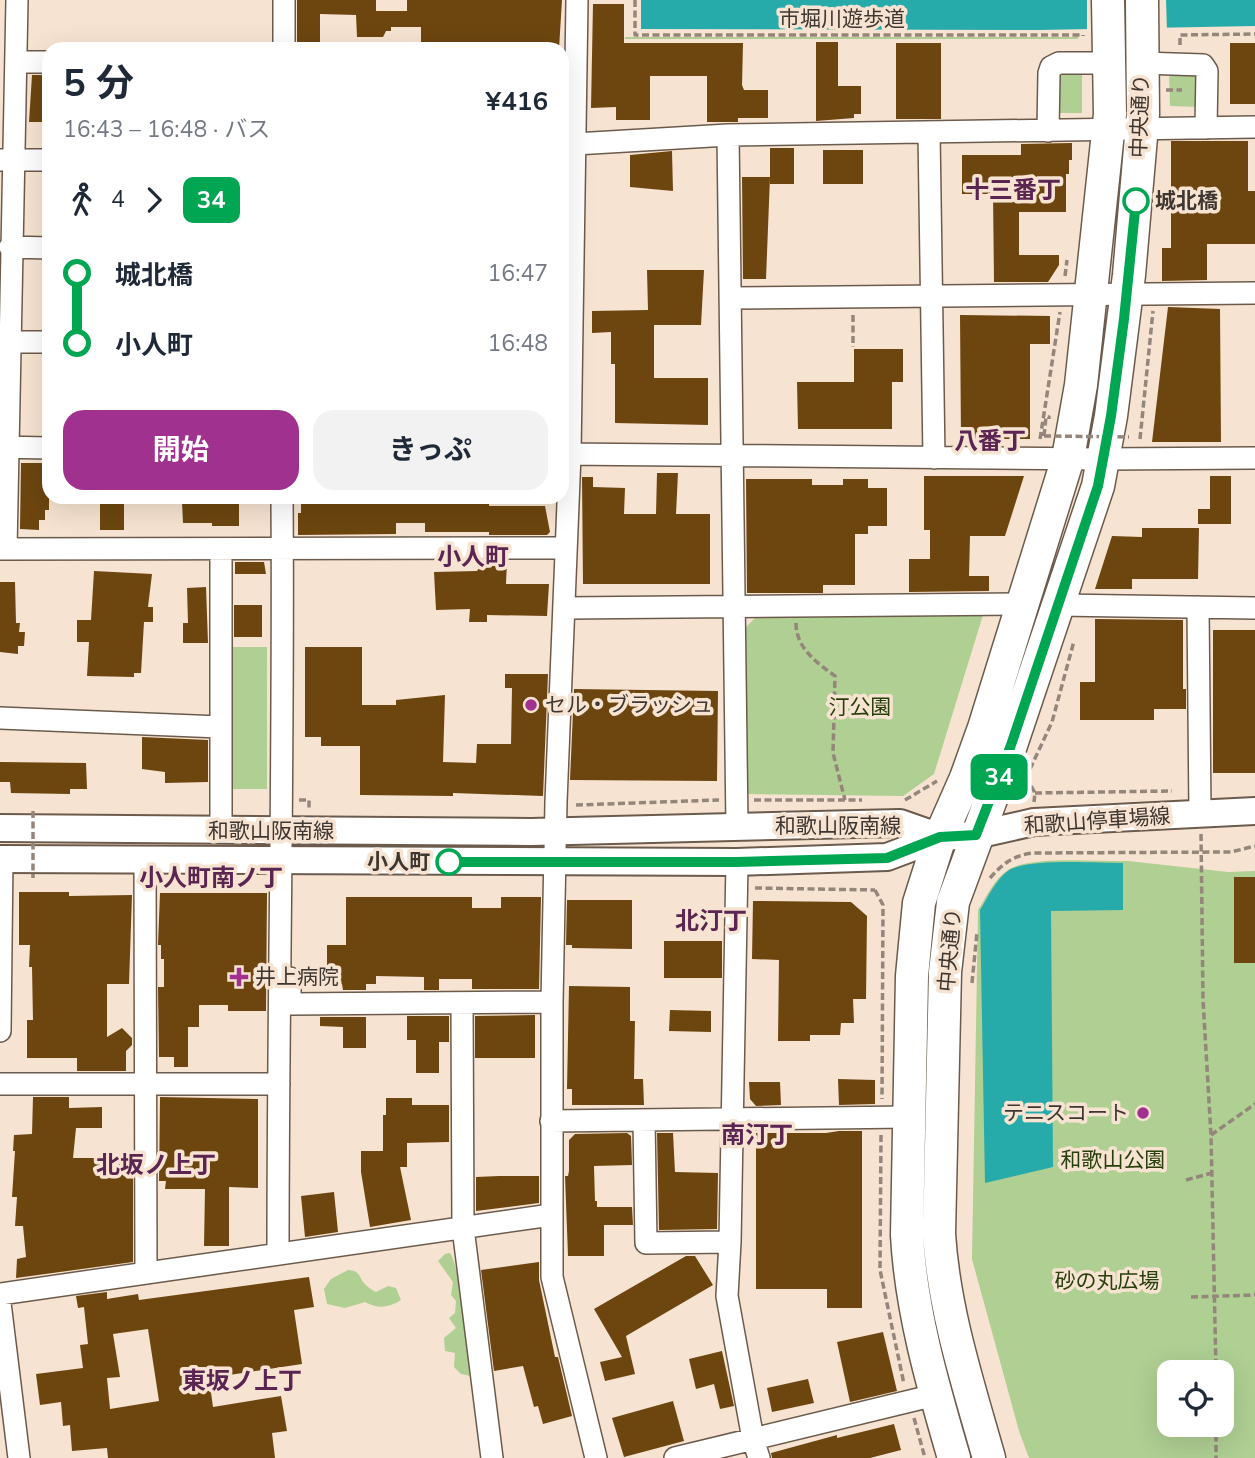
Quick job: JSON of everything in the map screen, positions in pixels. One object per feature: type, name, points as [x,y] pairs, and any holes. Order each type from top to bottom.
[{"type":"highway","name":"中央通り","points":[[954,1458],[935,1395],[909,1272],[906,1235],[912,975],[919,903],[940,837],[967,778],[1068,458],[1081,385],[1110,114],[1100,47],[1108,0]]},
{"type":"highway","name":"中央通り","points":[[989,1458],[947,1306],[941,1269],[939,1234],[946,972],[953,902],[1011,745],[1091,509],[1140,304],[1142,0]]},
{"type":"main road","name":"和歌山停車場線","points":[[940,837],[976,835],[1034,822],[1200,802],[1255,811]]},
{"type":"main road","name":"和歌山阪南線","points":[[0,828],[556,832],[900,823],[940,837]]},
{"type":"main road","name":"和歌山阪南線","points":[[1,859],[737,862],[887,858],[940,837]]},
{"type":"street","points":[[17,0],[16,62],[6,160],[10,247],[4,342],[3,549],[566,548]]},
{"type":"street","points":[[284,0],[284,42]]},
{"type":"street","points":[[569,55],[576,0]]},
{"type":"street","points":[[1048,131],[1051,67],[1100,47]]},
{"type":"street","points":[[1142,53],[1203,65],[1207,71],[1206,128]]},
{"type":"street","points":[[16,62],[42,62]]},
{"type":"street","points":[[569,93],[569,221]]},
{"type":"street","points":[[571,153],[791,129],[929,133],[1255,127]]},
{"type":"street","points":[[929,133],[934,458]]},
{"type":"street","points":[[728,135],[737,826]]},
{"type":"street","points":[[6,160],[42,160]]},
{"type":"street","points":[[10,247],[42,248]]},
{"type":"street","points":[[731,298],[1090,295],[1140,304],[1255,293]]},
{"type":"street","points":[[4,342],[42,342]]},
{"type":"street","points":[[4,447],[42,448]]},
{"type":"street","points":[[569,454],[1255,458]]},
{"type":"street","points":[[278,1254],[278,1041],[283,831],[282,504]]},
{"type":"street","points":[[566,504],[552,1002],[552,1277],[596,1458]]},
{"type":"street","points":[[221,831],[222,548]]},
{"type":"street","points":[[565,608],[1023,604]]},
{"type":"street","points":[[1059,605],[1255,608]]},
{"type":"street","points":[[1198,607],[1200,802]]},
{"type":"street","points":[[0,718],[220,727]]},
{"type":"street","points":[[0,1031],[1,859]]},
{"type":"street","points":[[145,859],[146,1273]]},
{"type":"street","points":[[737,862],[727,1296],[756,1448]]},
{"type":"street","points":[[280,931],[290,958],[290,1004],[552,1002]]},
{"type":"street","points":[[462,1004],[463,1228],[492,1458]]},
{"type":"street","points":[[0,1084],[279,1084]]},
{"type":"street","points":[[551,1121],[909,1117]]},
{"type":"street","points":[[644,1120],[646,1243],[730,1242]]},
{"type":"street","points":[[0,1294],[551,1215]]},
{"type":"street","points":[[0,1303],[19,1458]]},
{"type":"street","points":[[675,1458],[756,1448],[935,1395]]},
{"type":"path","name":"市堀川遊歩道","points":[[635,0],[635,34],[1100,47]]},
{"type":"path","points":[[1180,43],[1180,34],[1255,34]]},
{"type":"path","points":[[1170,90],[1182,90]]},
{"type":"path","points":[[1140,304],[1140,449]]},
{"type":"path","points":[[853,309],[853,347]]},
{"type":"path","points":[[1039,443],[1060,310]]},
{"type":"path","points":[[1047,432],[1049,417],[1046,416],[1044,436],[1129,437]]},
{"type":"path","points":[[795,607],[796,633],[809,656],[835,676],[833,753],[845,800]]},
{"type":"path","points":[[1025,775],[1032,786]]},
{"type":"path","points":[[908,800],[940,779]]},
{"type":"path","points":[[1035,793],[1200,802],[1204,924],[1203,1000],[1211,1135],[1216,1360]]},
{"type":"path","points":[[309,800],[309,810]]},
{"type":"path","points":[[33,811],[33,878]]},
{"type":"path","points":[[987,881],[1002,864],[1032,852],[1231,852],[1255,846]]},
{"type":"path","points":[[875,890],[883,905]]},
{"type":"path","points":[[971,989],[977,926]]},
{"type":"path","points":[[1211,1135],[1255,1104]]},
{"type":"path","points":[[1186,1180],[1212,1173]]},
{"type":"path","points":[[1191,1297],[1255,1295]]},
{"type":"path","points":[[1216,1437],[1216,1458]]},
{"type":"green space","points":[[1078,37],[1078,39],[625,39]]},
{"type":"green space","points":[[1067,71],[1082,71],[1082,113],[1057,113],[1057,79]]},
{"type":"green space","points":[[1169,72],[1194,75],[1199,80],[1200,107],[1170,106]]},
{"type":"green space","name":"汀公園","points":[[983,615],[934,774],[903,796],[746,794],[746,627],[756,617]]},
{"type":"green space","points":[[228,647],[267,647],[267,789],[228,789]]},
{"type":"green space","name":"和歌山公園","points":[[1128,861],[1228,872],[1255,871],[1255,1458],[1029,1458],[1019,1431],[972,1259],[978,910],[991,888],[1008,870],[1032,862]]},
{"type":"green space","points":[[450,1253],[460,1293],[470,1376],[461,1374],[454,1367],[455,1353],[445,1351],[444,1338],[456,1328],[449,1318],[455,1313],[456,1301],[451,1295],[453,1282],[438,1261]]},
{"type":"green space","points":[[348,1270],[356,1272],[369,1288],[376,1292],[388,1286],[396,1288],[401,1300],[383,1307],[365,1302],[345,1308],[327,1304],[324,1289],[331,1279]]},
{"type":"water","points":[[641,0],[1255,0],[1255,26],[1038,30],[641,29]]},
{"type":"water","points":[[1081,862],[1123,863],[1123,910],[1051,911],[1053,1167],[985,1183],[980,910],[1000,878],[1019,866]]},
{"type":"pier","points":[[1087,0],[1166,0],[1167,31],[1087,33]]},
{"type":"building","points":[[297,0],[376,0],[376,11],[407,11],[407,0],[562,0],[559,42],[421,42],[421,27],[391,27],[391,31],[386,31],[383,37],[357,37],[356,15],[320,14],[320,42],[297,42]]},
{"type":"building","points":[[593,4],[624,4],[624,43],[743,43],[742,85],[744,90],[768,90],[768,118],[707,122],[707,76],[650,76],[650,120],[616,120],[616,107],[591,108]]},
{"type":"building","points":[[816,42],[838,42],[838,86],[861,86],[861,114],[854,114],[854,118],[816,121]]},
{"type":"building","points":[[896,43],[941,43],[941,119],[896,119]]},
{"type":"building","points":[[1230,43],[1255,43],[1255,104],[1230,104]]},
{"type":"building","points":[[32,75],[42,75],[42,122],[29,122]]},
{"type":"building","points":[[1171,141],[1248,141],[1248,191],[1255,191],[1255,244],[1207,244],[1207,280],[1162,281],[1162,248],[1171,248]]},
{"type":"building","points":[[1072,143],[1072,160],[1069,160],[1069,174],[1066,174],[1066,212],[1019,212],[1019,255],[1059,255],[1059,265],[1048,282],[994,282],[993,194],[962,194],[962,155],[1021,155],[1021,144]]},
{"type":"building","points":[[770,148],[794,148],[794,184],[770,184]]},
{"type":"building","points":[[823,150],[863,150],[863,184],[823,184]]},
{"type":"building","points":[[672,151],[673,191],[630,187],[630,155]]},
{"type":"building","points":[[742,177],[770,177],[766,279],[743,279]]},
{"type":"building","points":[[647,270],[704,270],[701,325],[654,325],[654,378],[708,378],[708,425],[615,423],[615,364],[611,364],[611,332],[592,333],[592,311],[648,310]]},
{"type":"building","points":[[1168,307],[1220,309],[1221,442],[1152,442]]},
{"type":"building","points":[[960,315],[1050,316],[1050,344],[1030,344],[1030,439],[961,439]]},
{"type":"building","points":[[854,349],[903,349],[903,382],[892,382],[892,429],[798,429],[797,382],[854,382]]},
{"type":"building","points":[[21,463],[42,463],[42,504],[49,504],[49,510],[45,510],[45,520],[39,520],[39,530],[20,529]]},
{"type":"building","points":[[657,473],[678,473],[676,514],[710,514],[710,584],[583,584],[582,477],[593,477],[593,487],[625,488],[624,514],[656,514]]},
{"type":"building","points":[[924,476],[1024,476],[1005,536],[970,536],[969,576],[989,576],[989,591],[909,592],[909,559],[930,559],[930,530],[924,530]]},
{"type":"building","points":[[1210,476],[1231,476],[1231,524],[1198,524],[1198,509],[1210,509]]},
{"type":"building","points":[[746,479],[812,479],[812,485],[843,485],[843,479],[868,479],[868,488],[887,488],[887,526],[868,526],[868,534],[855,534],[855,585],[823,585],[823,593],[747,593]]},
{"type":"building","points":[[100,504],[124,504],[124,530],[100,530]]},
{"type":"building","points":[[182,504],[239,504],[239,526],[183,523]]},
{"type":"building","points":[[301,504],[545,506],[550,532],[547,535],[489,535],[489,532],[425,532],[425,523],[396,523],[396,534],[298,535],[298,513],[301,513]]},
{"type":"building","points":[[1142,528],[1199,528],[1198,579],[1132,579],[1132,589],[1095,589],[1112,536],[1142,537]]},
{"type":"building","points":[[488,561],[507,561],[506,584],[549,584],[547,616],[487,615],[487,622],[469,622],[470,609],[436,610],[434,572],[477,571],[481,565],[488,565]]},
{"type":"building","points":[[235,562],[264,562],[266,574],[235,574]]},
{"type":"building","points":[[94,571],[152,574],[148,607],[153,607],[153,622],[144,622],[141,673],[134,673],[134,677],[87,676],[89,642],[77,642],[77,620],[91,620]]},
{"type":"building","points":[[0,582],[15,582],[16,623],[20,623],[19,632],[25,632],[24,646],[18,646],[18,654],[0,652]]},
{"type":"building","points":[[206,587],[208,643],[183,643],[183,623],[188,623],[187,588]]},
{"type":"building","points":[[234,605],[262,605],[262,637],[234,637]]},
{"type":"building","points":[[1095,619],[1183,620],[1183,689],[1186,689],[1186,709],[1154,709],[1154,720],[1080,720],[1080,682],[1095,682]]},
{"type":"building","points":[[1213,630],[1255,630],[1255,773],[1213,773]]},
{"type":"building","points":[[305,647],[362,647],[362,705],[396,705],[396,700],[445,695],[443,762],[476,763],[477,744],[511,744],[512,688],[505,688],[505,674],[548,674],[543,796],[453,793],[453,796],[360,795],[360,746],[321,746],[321,737],[305,737]]},
{"type":"building","points":[[574,689],[718,691],[717,781],[570,780]]},
{"type":"building","points":[[142,737],[208,740],[208,782],[165,783],[165,772],[142,769]]},
{"type":"building","points":[[0,762],[86,763],[87,789],[70,789],[70,794],[11,793],[10,782],[0,782]]},
{"type":"building","points":[[1234,877],[1255,877],[1255,963],[1234,963]]},
{"type":"building","points":[[19,892],[69,892],[69,896],[132,895],[129,984],[107,984],[107,1037],[122,1028],[132,1038],[132,1045],[126,1051],[126,1071],[77,1071],[77,1058],[27,1058],[27,1020],[33,1020],[32,967],[29,967],[30,945],[19,945]]},
{"type":"building","name":"井上病院","points":[[160,893],[267,893],[266,1011],[228,1011],[228,1005],[199,1005],[199,1027],[188,1027],[188,1067],[174,1067],[174,1057],[159,1057],[158,987],[164,987],[164,959],[161,959],[161,945],[158,945]]},
{"type":"building","points":[[346,897],[472,897],[472,908],[501,908],[501,897],[541,897],[539,989],[472,989],[472,979],[439,979],[439,990],[424,990],[424,977],[376,976],[376,984],[366,984],[366,990],[343,990],[342,984],[327,984],[327,945],[346,945]]},
{"type":"building","points":[[567,900],[632,900],[632,949],[572,948],[572,945],[566,945]]},
{"type":"building","points":[[753,901],[851,902],[867,916],[866,999],[853,999],[854,1023],[841,1023],[840,1035],[810,1035],[810,1041],[778,1041],[779,960],[752,959]]},
{"type":"building","points":[[664,941],[722,941],[722,978],[664,978]]},
{"type":"building","points":[[569,986],[630,987],[630,1021],[635,1021],[634,1079],[643,1079],[644,1105],[572,1105],[572,1089],[567,1089]]},
{"type":"building","points":[[670,1010],[711,1011],[711,1032],[669,1031]]},
{"type":"building","points":[[535,1015],[535,1058],[475,1058],[475,1016]]},
{"type":"building","points":[[407,1016],[449,1016],[449,1042],[439,1042],[439,1073],[416,1073],[416,1040],[407,1040]]},
{"type":"building","points":[[320,1017],[366,1017],[366,1048],[343,1048],[343,1027],[320,1026]]},
{"type":"building","points":[[838,1079],[875,1080],[875,1104],[839,1105]]},
{"type":"building","points":[[749,1082],[780,1082],[781,1105],[756,1106],[750,1099]]},
{"type":"building","points":[[33,1097],[69,1097],[69,1108],[102,1107],[102,1128],[76,1128],[73,1158],[133,1158],[133,1262],[16,1278],[17,1259],[26,1257],[23,1226],[15,1226],[17,1197],[12,1197],[14,1135],[32,1134]]},
{"type":"building","points":[[160,1097],[258,1099],[258,1188],[229,1187],[229,1246],[204,1246],[205,1189],[165,1189],[166,1181],[159,1181]]},
{"type":"building","points":[[386,1098],[412,1098],[412,1105],[449,1105],[449,1142],[407,1143],[407,1167],[400,1167],[411,1220],[370,1227],[361,1172],[361,1151],[383,1151]]},
{"type":"building","points":[[862,1131],[862,1308],[827,1308],[827,1289],[756,1289],[756,1133]]},
{"type":"building","points":[[627,1133],[631,1136],[632,1165],[594,1166],[595,1201],[597,1207],[632,1207],[633,1225],[604,1225],[604,1256],[568,1256],[565,1176],[568,1176],[569,1171],[569,1140],[575,1134]]},
{"type":"building","points":[[657,1133],[673,1133],[675,1172],[718,1173],[717,1229],[659,1230]]},
{"type":"building","points":[[539,1176],[539,1203],[476,1211],[476,1177]]},
{"type":"building","points":[[334,1192],[338,1232],[305,1237],[301,1196]]},
{"type":"building","points":[[686,1256],[695,1256],[713,1285],[626,1336],[635,1374],[605,1381],[600,1362],[622,1357],[594,1309]]},
{"type":"building","points":[[539,1262],[539,1280],[555,1357],[558,1357],[572,1416],[543,1424],[538,1406],[534,1407],[523,1366],[494,1371],[481,1270]]},
{"type":"building","points":[[309,1277],[314,1307],[294,1310],[302,1364],[209,1378],[213,1407],[281,1396],[287,1431],[272,1433],[275,1458],[108,1458],[107,1448],[72,1451],[70,1425],[63,1426],[61,1402],[40,1405],[36,1374],[83,1368],[80,1345],[88,1344],[84,1307],[78,1308],[76,1296],[107,1292],[107,1299],[138,1294],[139,1300]],"holes":[[[148,1329],[159,1401],[110,1409],[107,1378],[120,1377],[113,1334]]]},
{"type":"building","points":[[883,1332],[897,1391],[850,1402],[837,1342]]},
{"type":"building","points":[[722,1351],[734,1406],[720,1409],[714,1384],[696,1389],[689,1359]]},
{"type":"building","points":[[808,1379],[814,1403],[772,1412],[767,1388]]},
{"type":"building","points":[[673,1401],[684,1441],[624,1457],[612,1418]]},
{"type":"building","points":[[894,1424],[901,1450],[870,1458],[772,1458],[771,1453],[837,1435],[837,1438]]},
{"type":"bus line","name":"34","points":[[449,862],[737,862],[887,858],[940,837],[976,835],[1011,745],[1098,486],[1124,319],[1136,201]]},
{"type":"place","name":"城北橋","points":[[1136,201]]},
{"type":"place","name":"セル・ブラッシュ","points":[[531,705]]},
{"type":"place","name":"小人町","points":[[449,862]]},
{"type":"place","name":"井上病院","points":[[239,977]]},
{"type":"place","name":"テニスコート","points":[[1143,1113]]},
{"type":"district","name":"十三番丁","points":[[1013,190]]},
{"type":"district","name":"八番丁","points":[[990,441]]},
{"type":"district","name":"小人町","points":[[473,557]]},
{"type":"district","name":"小人町南ノ丁","points":[[211,878]]},
{"type":"district","name":"北汀丁","points":[[711,921]]},
{"type":"district","name":"南汀丁","points":[[757,1135]]},
{"type":"district","name":"北坂ノ上丁","points":[[156,1165]]},
{"type":"district","name":"東坂ノ上丁","points":[[242,1381]]},
{"type":"park label","name":"砂の丸広場","points":[[1107,1281]]}]
